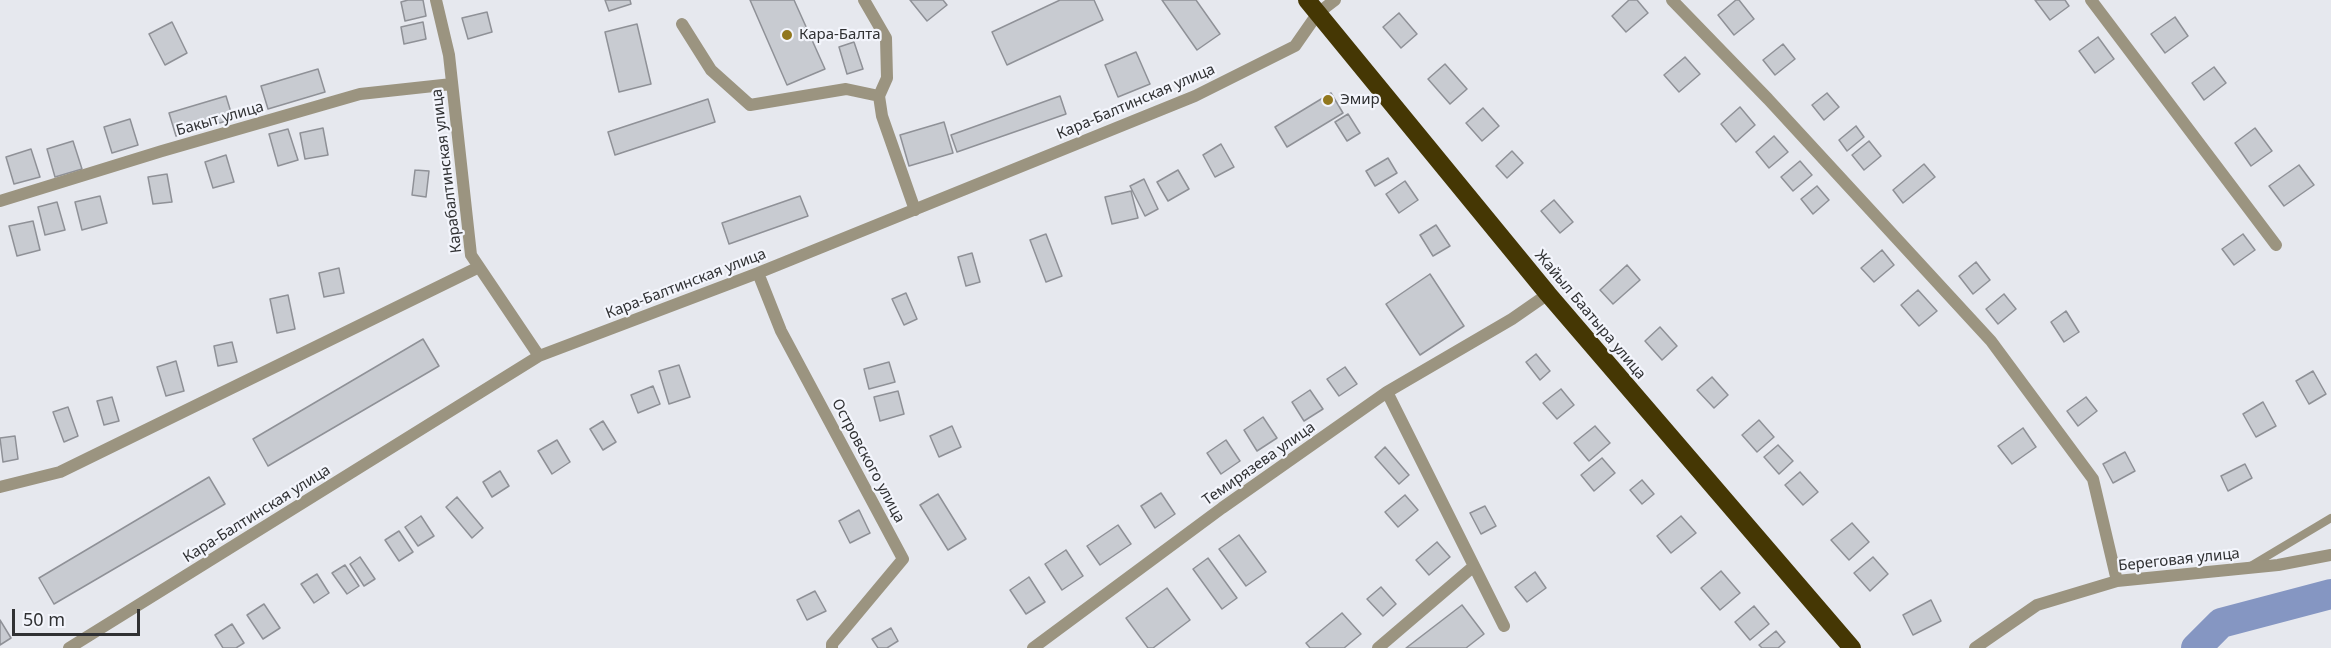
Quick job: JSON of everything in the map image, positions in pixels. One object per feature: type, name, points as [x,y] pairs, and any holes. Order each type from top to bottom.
[{"type":"highway","name":"Жайыл Баатыра улица","points":[[1313,7],[1548,294],[1852,648]]},
{"type":"street","name":"Карабалтинская улица","points":[[436,0],[449,55],[471,255],[539,356]]},
{"type":"street","points":[[864,0],[886,38],[887,78],[879,96],[882,116],[915,210]]},
{"type":"street","name":"Кара-Балтинская улица","points":[[69,648],[539,356],[758,273],[1195,96],[1295,46],[1313,7],[1335,0]]},
{"type":"street","points":[[1672,0],[1768,99],[1991,341],[2093,479],[2117,581]]},
{"type":"street","points":[[2091,0],[2276,244]]},
{"type":"street","points":[[682,24],[711,70],[750,105],[846,89],[879,96]]},
{"type":"street","name":"Бакыт улица","points":[[0,201],[360,94],[452,84]]},
{"type":"street","points":[[0,487],[60,472],[479,267]]},
{"type":"street","name":"Островского улица","points":[[758,273],[781,331],[903,559],[832,644],[832,648]]},
{"type":"street","name":"Темирязева улица","points":[[1033,648],[1222,508],[1387,392],[1512,320],[1548,294]]},
{"type":"street","points":[[1387,392],[1504,626]]},
{"type":"street","name":"Береговая улица","points":[[1975,648],[2037,605],[2117,581],[2247,568],[2331,555]]},
{"type":"street","points":[[1378,648],[1473,566]]},
{"type":"lane","points":[[2247,568],[2331,518]]},
{"type":"building","points":[[423,0],[426,16],[405,21],[401,2]]},
{"type":"building","points":[[605,0],[630,0],[631,4],[609,11]]},
{"type":"building","name":"Кара-Балта","points":[[750,0],[794,0],[825,69],[787,85]]},
{"type":"building","points":[[910,0],[943,0],[947,5],[927,21]]},
{"type":"building","points":[[1060,0],[1094,0],[1103,20],[1007,65],[992,32]]},
{"type":"building","points":[[1162,0],[1196,0],[1220,34],[1197,50]]},
{"type":"building","points":[[1629,0],[1637,0],[1648,13],[1626,32],[1612,16]]},
{"type":"building","points":[[1739,0],[1754,19],[1734,35],[1718,15]]},
{"type":"building","points":[[2035,0],[2065,0],[2069,6],[2050,20]]},
{"type":"building","points":[[487,12],[492,32],[468,39],[462,18]]},
{"type":"building","points":[[1399,13],[1417,34],[1401,48],[1383,27]]},
{"type":"building","points":[[2175,17],[2188,36],[2165,53],[2151,34]]},
{"type":"building","points":[[172,22],[187,53],[165,65],[149,34]]},
{"type":"building","points":[[423,22],[426,39],[404,44],[401,27]]},
{"type":"building","points":[[637,24],[651,84],[619,92],[605,32]]},
{"type":"building","points":[[2098,37],[2114,59],[2095,73],[2079,51]]},
{"type":"building","points":[[854,42],[863,69],[847,74],[839,47]]},
{"type":"building","points":[[1783,44],[1795,59],[1775,75],[1763,60]]},
{"type":"building","points":[[1136,52],[1150,84],[1118,97],[1105,65]]},
{"type":"building","points":[[1685,57],[1700,74],[1679,92],[1664,75]]},
{"type":"building","points":[[1445,64],[1467,89],[1450,104],[1428,79]]},
{"type":"building","points":[[2214,67],[2226,83],[2204,100],[2192,83]]},
{"type":"building","points":[[318,69],[325,92],[268,109],[261,86]]},
{"type":"building","points":[[1331,93],[1343,113],[1287,147],[1275,127]]},
{"type":"building","points":[[1827,93],[1839,107],[1824,120],[1812,105]]},
{"type":"building","points":[[226,96],[233,119],[176,136],[169,113]]},
{"type":"building","points":[[1060,96],[1066,114],[957,152],[951,135]]},
{"type":"building","points":[[708,99],[715,122],[615,155],[608,132]]},
{"type":"building","points":[[1740,107],[1755,125],[1736,142],[1721,124]]},
{"type":"building","points":[[1483,108],[1499,126],[1482,141],[1466,123]]},
{"type":"building","points":[[1348,114],[1360,133],[1347,141],[1335,122]]},
{"type":"building","points":[[130,119],[138,145],[112,153],[104,127]]},
{"type":"building","points":[[944,122],[953,153],[909,166],[900,135]]},
{"type":"building","points":[[1856,126],[1864,137],[1847,151],[1839,140]]},
{"type":"building","points":[[323,128],[328,155],[305,159],[300,133]]},
{"type":"building","points":[[2255,128],[2272,151],[2251,166],[2235,143]]},
{"type":"building","points":[[288,129],[298,160],[278,166],[269,134]]},
{"type":"building","points":[[1774,136],[1788,152],[1769,168],[1756,152]]},
{"type":"building","points":[[73,141],[82,169],[55,177],[47,149]]},
{"type":"building","points":[[1869,141],[1881,156],[1864,170],[1852,155]]},
{"type":"building","points":[[1221,144],[1234,167],[1215,177],[1203,155]]},
{"type":"building","points":[[31,149],[40,177],[14,184],[6,157]]},
{"type":"building","points":[[1512,151],[1523,163],[1507,178],[1496,166]]},
{"type":"building","points":[[226,155],[234,182],[213,188],[205,162]]},
{"type":"building","points":[[1388,158],[1397,173],[1375,186],[1366,171]]},
{"type":"building","points":[[1800,161],[1812,175],[1793,191],[1781,177]]},
{"type":"building","points":[[1924,164],[1935,177],[1903,203],[1893,190]]},
{"type":"building","points":[[2299,165],[2314,185],[2284,206],[2269,186]]},
{"type":"building","points":[[415,170],[429,171],[426,197],[412,195]]},
{"type":"building","points":[[1178,170],[1189,189],[1168,201],[1157,182]]},
{"type":"building","points":[[167,174],[172,202],[153,204],[148,177]]},
{"type":"building","points":[[1144,179],[1158,209],[1145,216],[1130,186]]},
{"type":"building","points":[[1405,181],[1418,200],[1399,213],[1386,194]]},
{"type":"building","points":[[1817,186],[1829,200],[1813,214],[1801,199]]},
{"type":"building","points":[[1131,191],[1138,218],[1112,224],[1105,197]]},
{"type":"building","points":[[100,196],[107,223],[82,230],[75,202]]},
{"type":"building","points":[[800,196],[808,216],[729,244],[722,223]]},
{"type":"building","points":[[1554,200],[1573,222],[1560,233],[1541,211]]},
{"type":"building","points":[[57,202],[65,230],[45,235],[38,207]]},
{"type":"building","points":[[33,221],[40,250],[17,256],[9,226]]},
{"type":"building","points":[[1436,225],[1450,246],[1433,256],[1420,235]]},
{"type":"building","points":[[1046,234],[1062,276],[1046,282],[1030,240]]},
{"type":"building","points":[[2243,234],[2255,250],[2234,265],[2222,249]]},
{"type":"building","points":[[1882,250],[1894,265],[1874,282],[1861,268]]},
{"type":"building","points":[[972,253],[980,282],[966,286],[958,257]]},
{"type":"building","points":[[1976,262],[1990,280],[1973,294],[1959,276]]},
{"type":"building","points":[[1627,265],[1640,280],[1613,304],[1600,290]]},
{"type":"building","points":[[339,268],[344,293],[324,297],[319,273]]},
{"type":"building","points":[[1430,274],[1464,326],[1420,355],[1386,304]]},
{"type":"building","points":[[1918,290],[1937,311],[1919,326],[1901,305]]},
{"type":"building","points":[[906,293],[917,319],[904,325],[892,299]]},
{"type":"building","points":[[2004,294],[2016,309],[1998,324],[1986,309]]},
{"type":"building","points":[[288,295],[295,329],[277,333],[270,299]]},
{"type":"building","points":[[2066,311],[2079,332],[2064,342],[2051,322]]},
{"type":"building","points":[[1660,327],[1677,346],[1662,360],[1645,341]]},
{"type":"building","points":[[423,339],[439,366],[268,466],[253,439]]},
{"type":"building","points":[[232,342],[237,362],[218,366],[214,346]]},
{"type":"building","points":[[1536,354],[1550,371],[1540,380],[1526,362]]},
{"type":"building","points":[[176,361],[184,391],[166,396],[157,367]]},
{"type":"building","points":[[889,362],[895,382],[869,389],[864,369]]},
{"type":"building","points":[[679,365],[690,397],[669,404],[659,371]]},
{"type":"building","points":[[1345,367],[1357,384],[1339,396],[1327,379]]},
{"type":"building","points":[[2313,371],[2326,394],[2309,404],[2296,381]]},
{"type":"building","points":[[1712,377],[1728,395],[1714,408],[1697,390]]},
{"type":"building","points":[[653,386],[660,404],[638,413],[631,395]]},
{"type":"building","points":[[1561,389],[1574,405],[1557,419],[1543,403]]},
{"type":"building","points":[[1310,390],[1323,409],[1304,421],[1292,402]]},
{"type":"building","points":[[898,391],[904,414],[880,421],[874,397]]},
{"type":"building","points":[[112,397],[119,421],[104,425],[97,401]]},
{"type":"building","points":[[2086,397],[2097,411],[2078,426],[2067,411]]},
{"type":"building","points":[[2263,402],[2276,426],[2256,437],[2243,414]]},
{"type":"building","points":[[68,407],[78,436],[64,442],[53,412]]},
{"type":"building","points":[[1263,417],[1277,438],[1257,451],[1244,430]]},
{"type":"building","points":[[1759,420],[1774,437],[1757,452],[1742,435]]},
{"type":"building","points":[[603,421],[616,442],[603,450],[590,429]]},
{"type":"building","points":[[952,426],[961,447],[939,457],[930,436]]},
{"type":"building","points":[[1595,426],[1610,443],[1589,461],[1574,443]]},
{"type":"building","points":[[2023,428],[2036,447],[2012,464],[1998,446]]},
{"type":"building","points":[[15,436],[18,459],[3,462],[0,438]]},
{"type":"building","points":[[557,440],[570,462],[552,474],[538,451]]},
{"type":"building","points":[[1226,440],[1240,461],[1221,474],[1207,453]]},
{"type":"building","points":[[1778,445],[1793,461],[1779,474],[1764,457]]},
{"type":"building","points":[[1385,447],[1409,475],[1399,484],[1375,457]]},
{"type":"building","points":[[2125,452],[2135,471],[2113,483],[2103,464]]},
{"type":"building","points":[[1602,458],[1615,473],[1594,491],[1581,475]]},
{"type":"building","points":[[2245,464],[2252,478],[2228,491],[2221,476]]},
{"type":"building","points":[[500,471],[509,486],[492,497],[483,482]]},
{"type":"building","points":[[1800,472],[1818,492],[1803,505],[1785,485]]},
{"type":"building","points":[[209,477],[225,504],[54,604],[39,578]]},
{"type":"building","points":[[1642,480],[1654,494],[1642,504],[1630,490]]},
{"type":"building","points":[[1161,493],[1175,514],[1155,528],[1141,506]]},
{"type":"building","points":[[938,494],[966,539],[948,550],[920,505]]},
{"type":"building","points":[[1405,495],[1418,510],[1398,527],[1385,512]]},
{"type":"building","points":[[457,497],[483,528],[472,538],[446,507]]},
{"type":"building","points":[[1485,506],[1496,526],[1481,534],[1470,513]]},
{"type":"building","points":[[859,510],[870,533],[850,543],[839,521]]},
{"type":"building","points":[[421,516],[434,536],[418,546],[405,527]]},
{"type":"building","points":[[1681,516],[1696,533],[1671,553],[1657,536]]},
{"type":"building","points":[[1852,523],[1869,542],[1849,560],[1831,540]]},
{"type":"building","points":[[1118,525],[1131,544],[1100,565],[1087,546]]},
{"type":"building","points":[[399,531],[413,552],[399,561],[385,540]]},
{"type":"building","points":[[1239,535],[1266,572],[1246,586],[1219,549]]},
{"type":"building","points":[[1437,542],[1450,557],[1429,575],[1416,560]]},
{"type":"building","points":[[1066,550],[1083,576],[1062,590],[1045,564]]},
{"type":"building","points":[[360,557],[375,579],[364,586],[350,564]]},
{"type":"building","points":[[1873,557],[1888,574],[1870,591],[1854,573]]},
{"type":"building","points":[[1208,558],[1237,598],[1222,609],[1193,569]]},
{"type":"building","points":[[345,565],[359,586],[347,594],[332,573]]},
{"type":"building","points":[[1721,571],[1740,593],[1720,610],[1701,588]]},
{"type":"building","points":[[1535,572],[1546,588],[1527,602],[1515,587]]},
{"type":"building","points":[[317,574],[329,593],[314,603],[301,584]]},
{"type":"building","points":[[1029,577],[1045,602],[1026,614],[1010,590]]},
{"type":"building","points":[[1381,587],[1396,604],[1383,616],[1367,599]]},
{"type":"building","points":[[1167,588],[1190,620],[1153,648],[1148,648],[1126,618]]},
{"type":"building","points":[[815,591],[826,611],[807,620],[797,600]]},
{"type":"building","points":[[1931,600],[1941,621],[1913,635],[1903,615]]},
{"type":"building","points":[[264,604],[280,628],[263,639],[247,615]]},
{"type":"building","points":[[1462,605],[1484,634],[1466,648],[1406,648]]},
{"type":"building","points":[[1754,606],[1769,624],[1750,640],[1735,622]]},
{"type":"building","points":[[1342,613],[1361,634],[1344,648],[1310,648],[1306,643]]},
{"type":"building","points":[[0,620],[11,638],[0,645]]},
{"type":"building","points":[[232,624],[244,643],[236,648],[223,648],[215,635]]},
{"type":"building","points":[[891,628],[898,641],[887,648],[878,648],[872,639]]},
{"type":"building","points":[[1776,631],[1785,642],[1778,648],[1762,648],[1759,645]]},
{"type":"waterway","name":"Кара-Балта","points":[[2196,648],[2221,623],[2331,594]]},
{"type":"place","name":"Кара-Балта","points":[[787,35]]},
{"type":"place","name":"Эмир","points":[[1328,100]]}]
